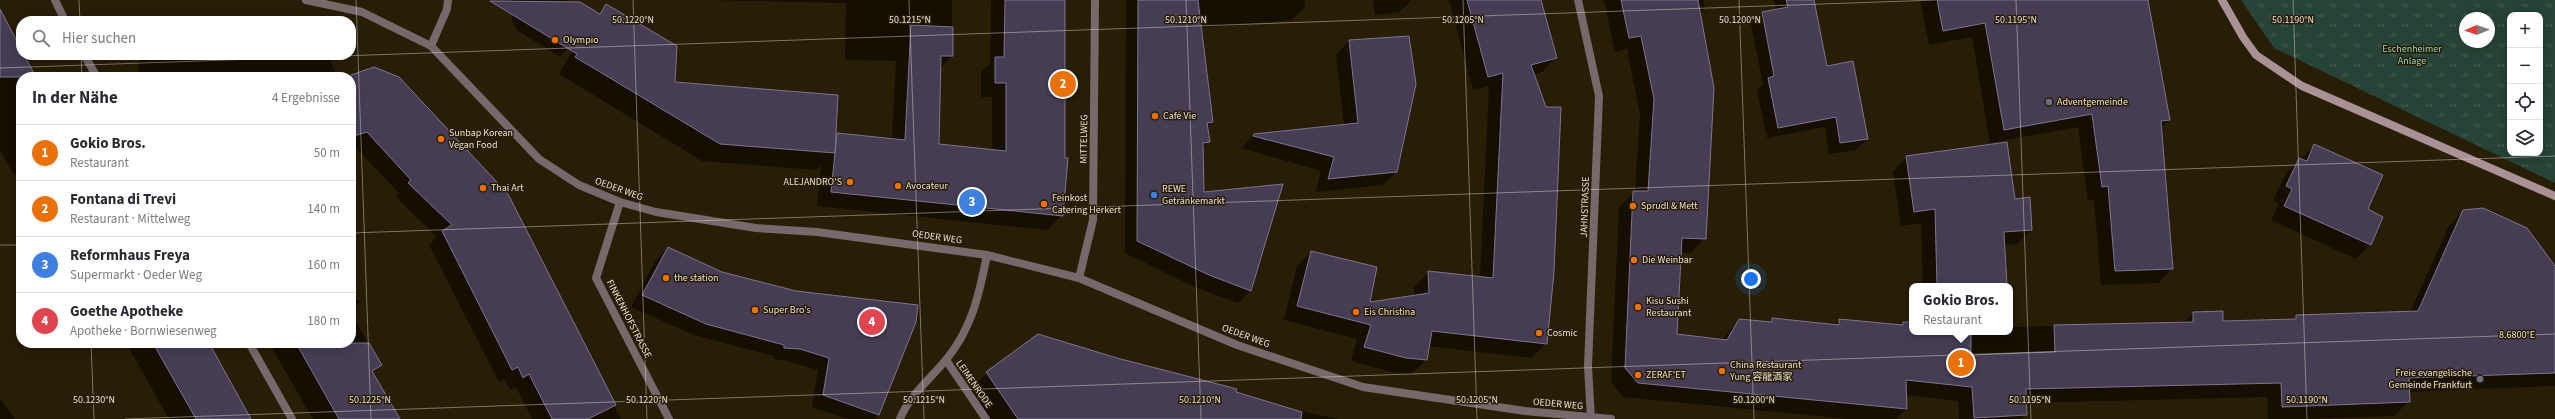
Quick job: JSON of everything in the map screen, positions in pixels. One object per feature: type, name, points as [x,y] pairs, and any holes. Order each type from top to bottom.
[{"type":"main road","points":[[2222,0],[2230,18],[2256,55],[2302,86],[2555,196]]},
{"type":"street","points":[[55,0],[63,16]]},
{"type":"street","name":"OEDER WEG","points":[[306,0],[362,12],[431,46],[539,159],[579,185],[620,202],[656,212],[756,228],[817,232],[987,255],[1079,278],[1237,345],[1363,387],[1525,411],[1611,419]]},
{"type":"street","points":[[431,46],[447,9],[448,0]]},
{"type":"street","name":"MITTELWEG","points":[[1079,278],[1093,220],[1096,0]]},
{"type":"street","name":"JAHNSTRASSE","points":[[1578,0],[1599,96],[1588,366],[1591,418]]},
{"type":"street","points":[[87,60],[94,72]]},
{"type":"street","name":"FINKENHOFSTRASSE","points":[[620,202],[596,278],[669,419]]},
{"type":"street","points":[[900,419],[905,405],[946,360],[969,326],[979,296],[987,255]]},
{"type":"street","points":[[252,348],[292,419]]},
{"type":"street","name":"LEIMENRODE","points":[[946,360],[986,419]]},
{"type":"green space","name":"Eschenheimer Anlage","points":[[2241,0],[2555,0],[2555,183],[2274,48]]},
{"type":"building","points":[[1005,0],[1065,0],[1065,158],[1068,158],[1063,216],[831,192],[837,133],[905,140],[911,25],[953,27],[953,56],[941,56],[939,144],[1006,151],[1006,83],[995,83],[995,57],[1004,57]]},
{"type":"building","points":[[1138,0],[1198,0],[1213,122],[1207,123],[1210,142],[1203,143],[1204,192],[1283,184],[1251,291],[1209,275],[1137,241]]},
{"type":"building","points":[[1467,0],[1541,0],[1557,58],[1531,65],[1546,107],[1561,107],[1554,272],[1547,344],[1432,331],[1427,360],[1406,358],[1364,347],[1371,325],[1297,306],[1311,251],[1377,267],[1370,302],[1429,293],[1428,271],[1493,278],[1503,73],[1488,77]]},
{"type":"building","points":[[1621,0],[1698,0],[1714,88],[1706,239],[1682,238],[1677,334],[1727,340],[1739,319],[1772,322],[1772,318],[1839,325],[1839,319],[1903,325],[1903,322],[1909,322],[1909,335],[1971,335],[1971,355],[2055,352],[2054,325],[2193,322],[2193,312],[2223,311],[2223,321],[2296,319],[2296,315],[2418,311],[2463,210],[2483,208],[2527,228],[2555,266],[2555,373],[2409,378],[2410,402],[2282,407],[2281,383],[2026,389],[2027,415],[1974,418],[1972,387],[1906,380],[1907,409],[1638,383],[1625,368],[1633,191],[1648,191],[1654,99],[1641,36],[1629,38]]},
{"type":"building","points":[[1786,0],[1814,0],[1827,66],[1853,61],[1868,139],[1840,143],[1836,117],[1778,128],[1768,78],[1774,76],[1762,12],[1788,7]]},
{"type":"building","points":[[1937,0],[2148,0],[2170,120],[2161,121],[2173,269],[2115,271],[2108,186],[2102,187],[2092,114],[2004,130],[1985,23],[1943,31]]},
{"type":"building","points":[[490,1],[580,2],[600,14],[606,4],[677,46],[675,82],[838,95],[835,153],[720,144],[575,57],[577,54]]},
{"type":"building","points":[[0,9],[16,39],[16,60],[27,60],[33,72],[16,72],[16,77],[0,77]]},
{"type":"building","points":[[1409,36],[1416,84],[1397,172],[1328,179],[1334,157],[1253,136],[1254,134],[1358,123],[1349,40]]},
{"type":"building","points":[[374,67],[399,77],[508,194],[616,405],[588,419],[552,419],[529,374],[523,378],[518,367],[512,370],[442,231],[452,225],[408,183],[411,180],[367,132],[356,135],[356,73]]},
{"type":"building","points":[[2007,142],[2015,199],[2030,197],[2032,230],[2004,232],[2007,283],[1937,283],[1935,209],[1914,212],[1906,156]]},
{"type":"building","points":[[2314,144],[2383,175],[2368,209],[2383,217],[2371,245],[2284,206],[2292,189],[2286,186],[2299,158],[2307,161]]},
{"type":"building","points":[[668,247],[722,272],[796,291],[918,305],[916,322],[879,415],[823,395],[829,358],[800,349],[784,348],[784,345],[706,324],[642,295]]},
{"type":"building","points":[[1038,334],[1117,358],[1237,389],[1236,392],[1302,412],[1301,419],[1018,419],[986,372]]},
{"type":"building","points":[[356,343],[369,343],[382,365],[372,371],[400,419],[339,419],[299,348],[356,348]]},
{"type":"building","points":[[156,348],[212,348],[251,419],[196,419]]},
{"type":"place","name":"Olympio","points":[[555,40]]},
{"type":"place","name":"Fontana di Trevi","points":[[1063,84]]},
{"type":"place","name":"Adventgemeinde","points":[[2049,102]]},
{"type":"place","name":"Café Vie","points":[[1155,116]]},
{"type":"place","name":"Sunbap Korean Vegan Food","points":[[441,139]]},
{"type":"place","name":"ALEJANDRO'S","points":[[850,182]]},
{"type":"place","name":"Avocateur","points":[[898,186]]},
{"type":"place","name":"Thai Art","points":[[483,188]]},
{"type":"place","name":"REWE Getränkemarkt","points":[[1154,195]]},
{"type":"place","name":"Reformhaus Freya","points":[[972,202]]},
{"type":"place","name":"Feinkost Catering Herkert","points":[[1044,204]]},
{"type":"place","name":"Sprudl & Mett","points":[[1633,206]]},
{"type":"place","name":"Die Weinbar","points":[[1634,260]]},
{"type":"place","name":"the station","points":[[666,278]]},
{"type":"place","name":"Kisu Sushi Restaurant","points":[[1638,307]]},
{"type":"place","name":"Super Bro's","points":[[755,310]]},
{"type":"place","name":"Eis Christina","points":[[1356,312]]},
{"type":"place","name":"Goethe Apotheke","points":[[872,322]]},
{"type":"place","name":"Cosmic","points":[[1539,333]]},
{"type":"place","name":"Gokio Bros.","points":[[1961,363]]},
{"type":"place","name":"China Restaurant Yung 容龍酒家","points":[[1722,371]]},
{"type":"place","name":"ZERAF'ET","points":[[1638,375]]},
{"type":"place","name":"Freie evangelische Gemeinde Frankfurt","points":[[2480,379]]}]
